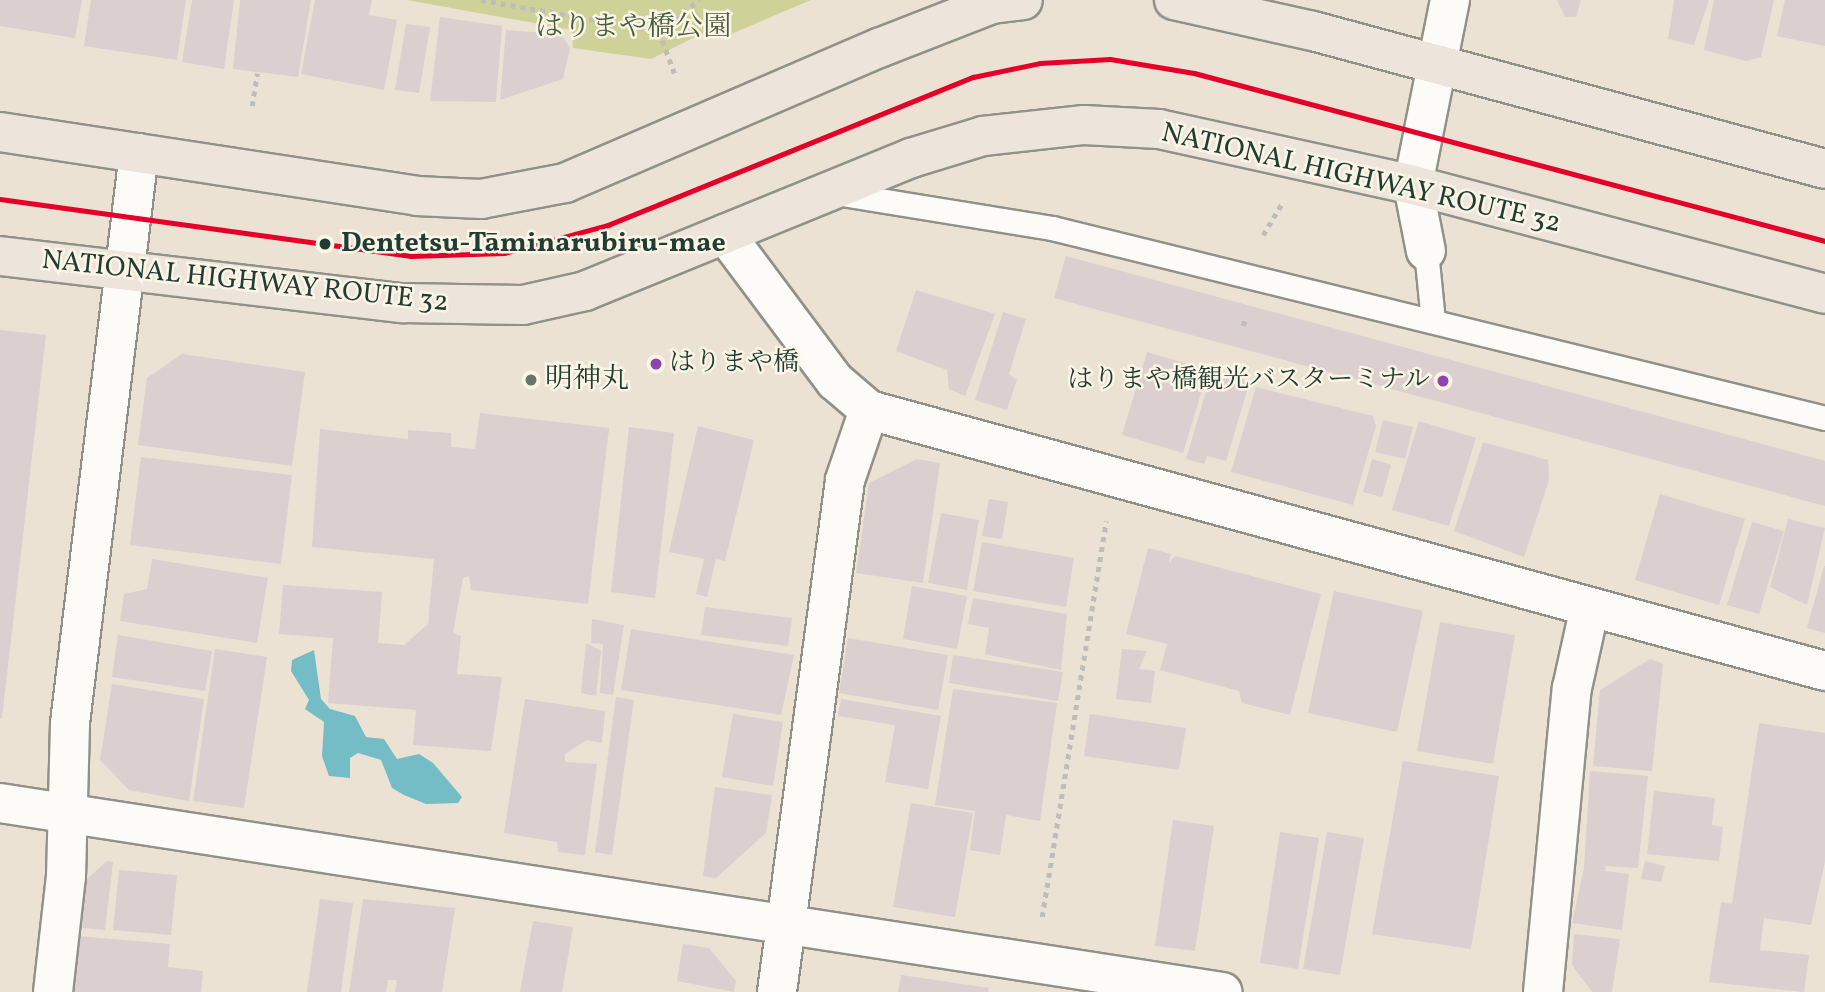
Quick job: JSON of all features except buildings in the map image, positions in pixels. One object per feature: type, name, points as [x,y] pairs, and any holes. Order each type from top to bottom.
[{"type":"highway","points":[[1174,0],[1438,65],[1825,169]]},
{"type":"highway","points":[[0,132],[417,195],[481,199],[533,192],[1001,1]]},
{"type":"highway","name":"NATIONAL HIGHWAY ROUTE 32","points":[[0,256],[403,303],[523,305],[585,291],[828,192],[984,136],[1084,125],[1159,129],[1413,185],[1825,294]]},
{"type":"street","points":[[1426,251],[1413,185],[1450,0]]},
{"type":"street","points":[[53,992],[68,813],[70,723],[139,153]]},
{"type":"street","points":[[725,234],[835,381],[869,410],[1825,671]]},
{"type":"street","points":[[777,992],[845,480],[869,410]]},
{"type":"street","points":[[1543,992],[1572,688],[1590,607]]},
{"type":"street","points":[[0,803],[1222,992]]},
{"type":"lane","points":[[828,192],[1052,228],[1825,418]]},
{"type":"lane","points":[[1426,251],[1433,321]]},
{"type":"path","points":[[481,0],[659,31],[699,0]]},
{"type":"path","points":[[659,31],[676,77]]},
{"type":"path","points":[[252,106],[257,73]]},
{"type":"path","points":[[1263,235],[1284,200]]},
{"type":"path","points":[[1035,962],[1113,475]]},
{"type":"green space","name":"はりまや橋公園","points":[[407,0],[811,0],[731,34],[719,25],[651,59],[573,48],[572,30]]},
{"type":"water","points":[[314,650],[321,699],[330,709],[355,716],[366,737],[384,739],[397,759],[419,754],[433,763],[462,797],[458,803],[426,804],[404,795],[392,788],[381,760],[358,753],[350,758],[350,778],[329,776],[322,756],[324,722],[305,709],[309,700],[291,671],[292,660]]},
{"type":"transit line","points":[[0,199],[411,256],[504,253],[608,225],[973,77],[1040,63],[1110,59],[1194,73],[1825,241]]},
{"type":"place","name":"Dentetsu-Tāminarubiru-mae","points":[[325,244]]},
{"type":"place","name":"はりまや橋","points":[[656,364]]},
{"type":"place","name":"明神丸","points":[[531,380]]},
{"type":"place","name":"はりまや橋観光バスターミナル","points":[[1443,381]]}]
